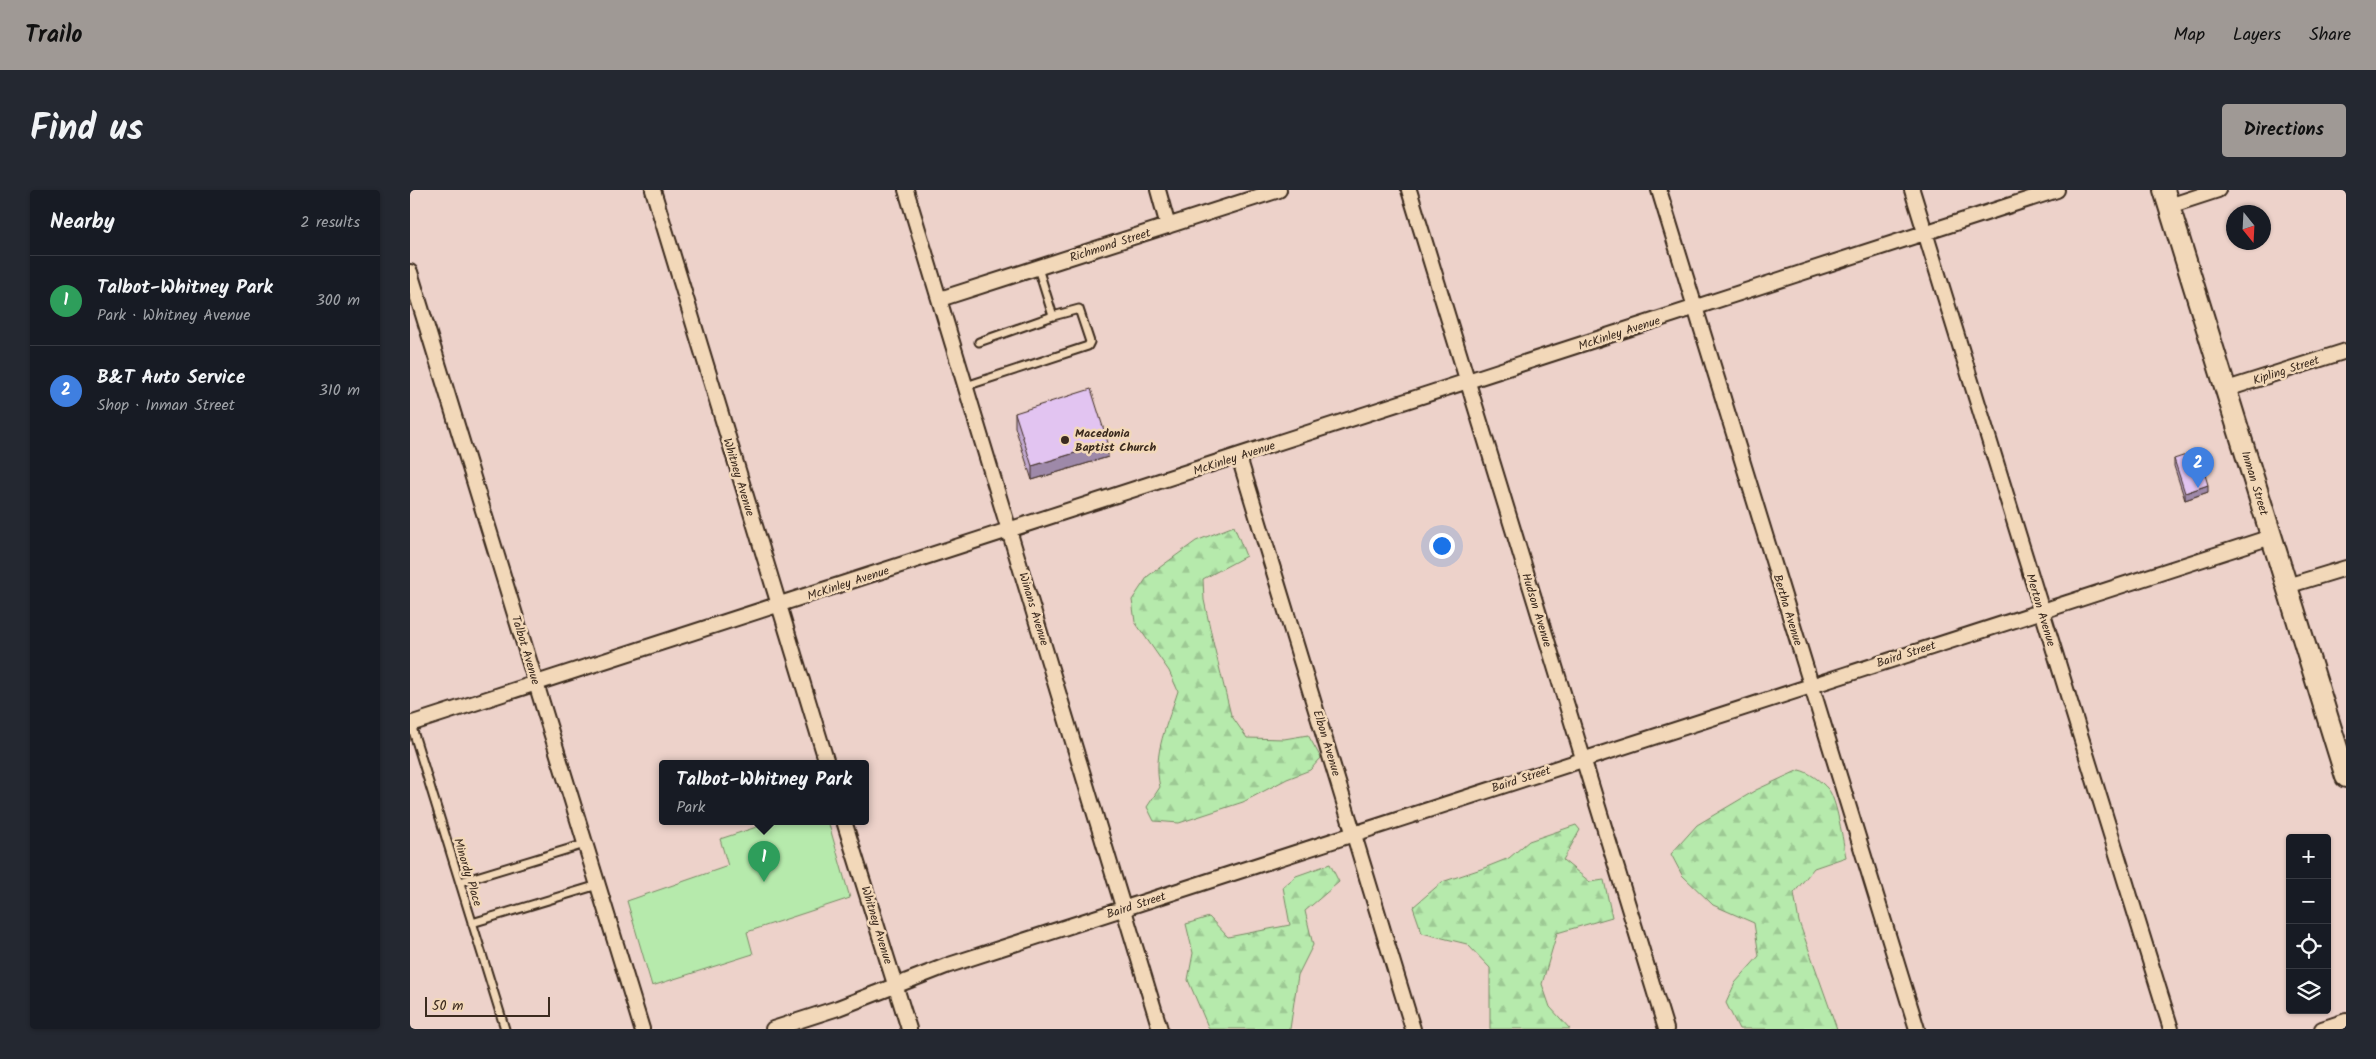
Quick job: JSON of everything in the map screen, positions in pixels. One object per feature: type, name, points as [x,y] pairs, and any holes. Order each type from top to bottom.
[{"type":"street","name":"Whitney Avenue","points":[[653,190],[826,760]]},
{"type":"street","name":"Winans Avenue","points":[[906,190],[1160,1029]]},
{"type":"street","points":[[1158,190],[1168,226]]},
{"type":"street","name":"Richmond Street","points":[[940,299],[1279,190]]},
{"type":"street","name":"Hudson Avenue","points":[[1409,190],[1666,1029]]},
{"type":"street","name":"Bertha Avenue","points":[[1659,190],[1917,1029]]},
{"type":"street","name":"Merton Avenue","points":[[1912,190],[2170,1029]]},
{"type":"street","name":"McKinley Avenue","points":[[410,723],[1239,457],[2057,190]]},
{"type":"street","points":[[2166,198],[2218,190]]},
{"type":"street","name":"Inman Street","points":[[2166,198],[2227,389],[2346,777]]},
{"type":"street","name":"Talbot Avenue","points":[[410,272],[642,1029]]},
{"type":"street","name":"Kipling Street","points":[[2227,389],[2346,351]]},
{"type":"street","name":"Elbon Avenue","points":[[1239,457],[1414,1029]]},
{"type":"street","name":"Baird Street","points":[[773,1029],[838,1008],[946,966],[1810,684],[2271,537]]},
{"type":"street","points":[[2288,586],[2346,568]]},
{"type":"street","name":"Whitney Avenue","points":[[845,825],[909,1029]]},
{"type":"street","points":[[2322,1029],[2346,1021]]},
{"type":"lane","points":[[1038,268],[1053,316]]},
{"type":"lane","points":[[966,386],[1088,346],[1090,342],[1079,309],[1053,316],[979,342]]},
{"type":"lane","name":"Minordy Place","points":[[410,723],[505,1029]]},
{"type":"lane","points":[[460,882],[585,844]]},
{"type":"lane","points":[[472,923],[598,885]]},
{"type":"green space","points":[[1234,526],[1246,556],[1203,579],[1204,600],[1231,715],[1247,738],[1284,739],[1308,735],[1321,758],[1310,770],[1287,779],[1243,802],[1179,823],[1154,821],[1147,807],[1160,787],[1158,762],[1162,738],[1178,691],[1169,671],[1135,622],[1132,600],[1148,576],[1196,541]]},
{"type":"green space","points":[[1799,770],[1818,780],[1831,794],[1839,821],[1846,857],[1814,868],[1794,893],[1799,922],[1837,1029],[1739,1029],[1726,1003],[1735,983],[1759,956],[1754,923],[1713,905],[1682,875],[1671,854],[1697,825],[1756,790]]},
{"type":"green space","points":[[763,825],[829,825],[850,898],[747,932],[753,954],[652,986],[627,901],[728,866],[720,839]]},
{"type":"green space","points":[[1576,825],[1580,830],[1563,860],[1590,882],[1604,880],[1612,917],[1557,933],[1542,984],[1550,1007],[1570,1029],[1490,1029],[1490,968],[1467,944],[1422,933],[1413,907],[1442,882],[1509,858],[1529,841]]},
{"type":"green space","points":[[1330,864],[1339,882],[1305,911],[1313,945],[1298,975],[1290,1029],[1209,1029],[1188,980],[1193,953],[1186,924],[1209,917],[1228,937],[1290,925],[1283,887],[1296,876]]},
{"type":"building","points":[[1091,389],[1108,443],[1032,466],[1015,413]]},
{"type":"building","points":[[2198,451],[2208,485],[2185,493],[2174,459]]},
{"type":"place","name":"Macedonia Baptist Church","points":[[1065,440]]},
{"type":"place","name":"B&T Auto Service","points":[[2198,488]]},
{"type":"place","name":"Talbot-Whitney Park","points":[[764,882]]}]
